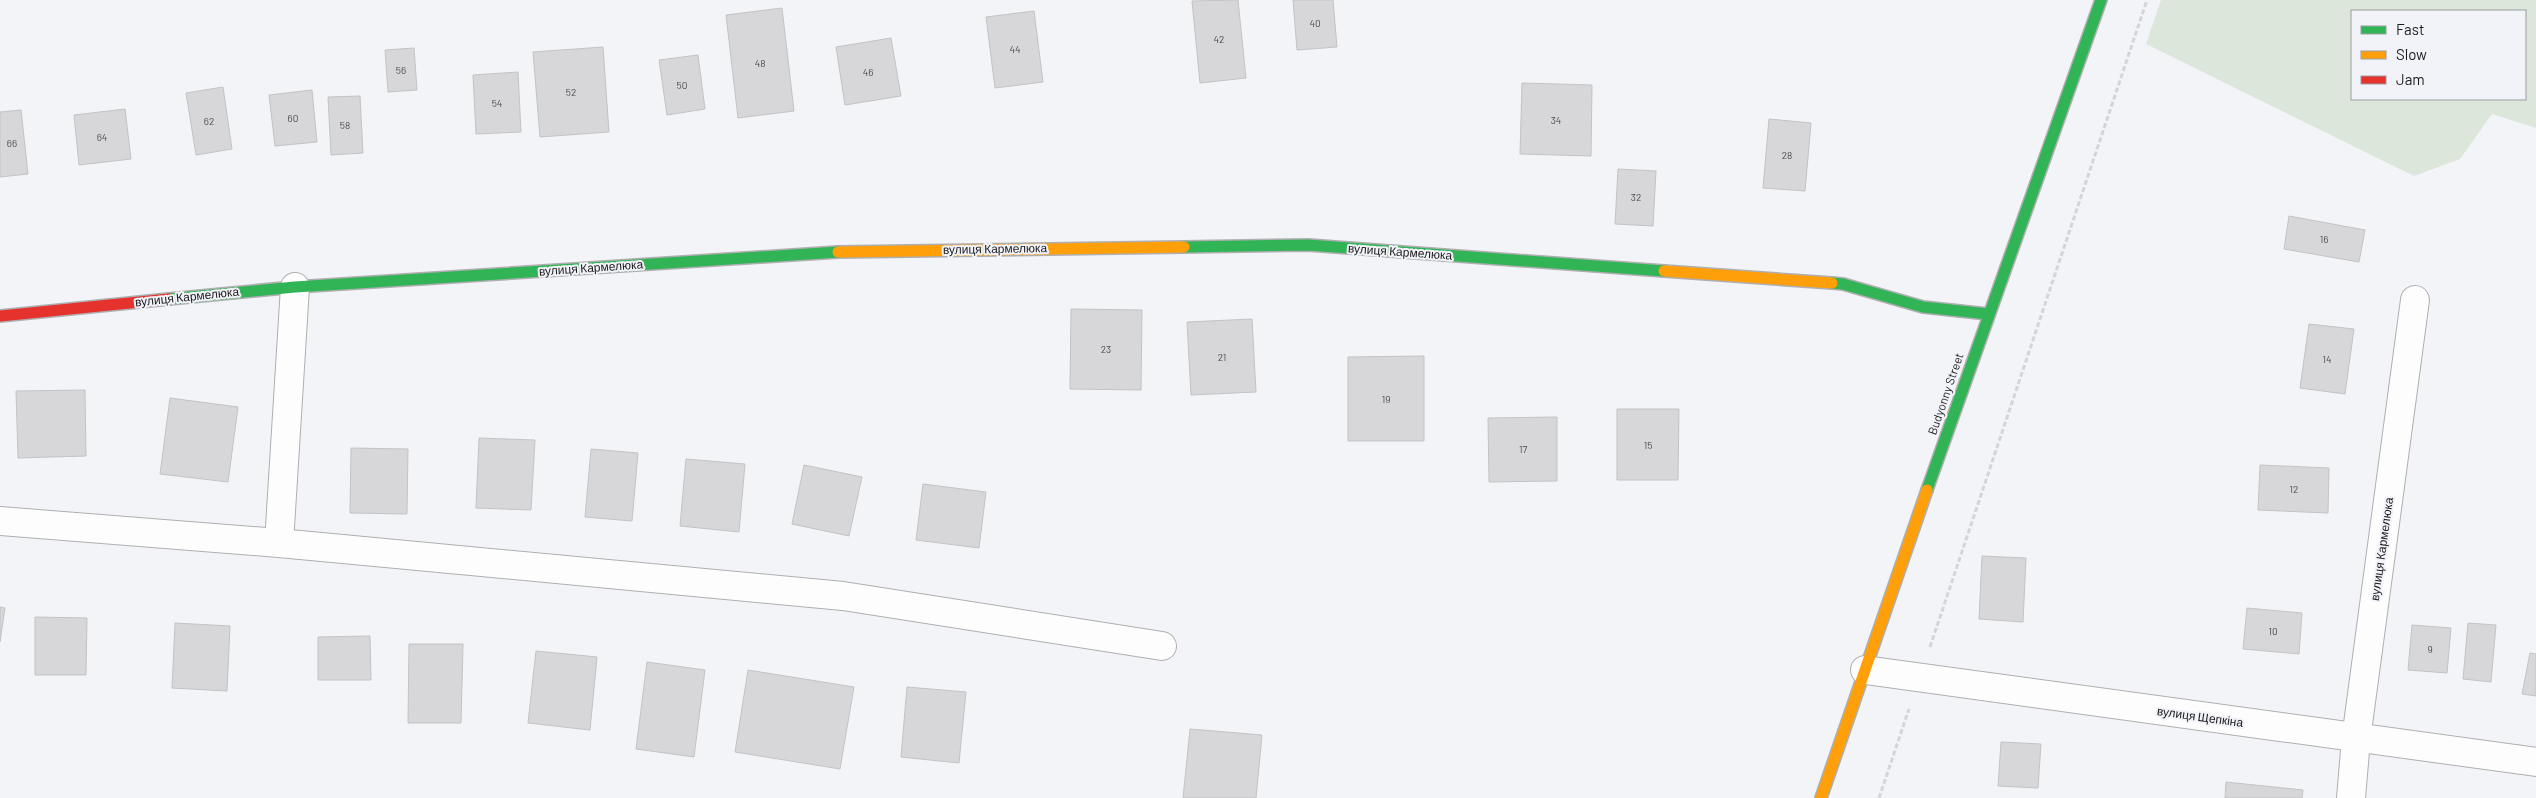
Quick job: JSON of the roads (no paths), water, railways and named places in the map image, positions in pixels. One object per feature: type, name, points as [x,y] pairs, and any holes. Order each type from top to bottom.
[{"type":"street","name":"Budyonny Street","points":[[1820,798],[1988,314],[2101,0]]},
{"type":"street","name":"вулиця Кармелюка","points":[[0,316],[295,286],[856,251],[1308,245],[1843,284],[1923,308],[1988,314]]},
{"type":"street","points":[[279,543],[295,286]]},
{"type":"street","name":"вулиця Кармелюка","points":[[2351,798],[2356,739],[2415,300]]},
{"type":"street","points":[[0,521],[279,543],[843,596],[1162,646]]},
{"type":"street","name":"вулиця Щепкіна","points":[[1865,670],[2356,739],[2536,762]]}]
